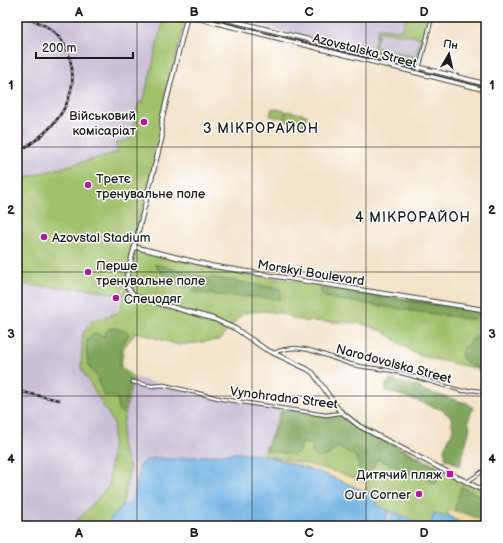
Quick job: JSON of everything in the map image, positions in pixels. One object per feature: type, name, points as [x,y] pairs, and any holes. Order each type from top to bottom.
[{"type":"street","points":[[187,17],[162,119],[162,137],[126,284],[136,297],[222,322],[240,331],[259,345],[307,369],[313,374],[341,413]]},
{"type":"street","name":"Azovstalska Street","points":[[193,17],[486,90]]},
{"type":"street","name":"Azovstalska Street","points":[[218,17],[486,84]]},
{"type":"street","points":[[418,73],[432,17]]},
{"type":"street","name":"Morskyi Boulevard","points":[[135,247],[212,266],[486,310]]},
{"type":"street","name":"Narodovolska Street","points":[[274,353],[292,349],[312,350],[350,364],[393,371],[463,391],[473,390],[486,392]]},
{"type":"street","name":"Vynohradna Street","points":[[134,382],[152,386],[164,385],[222,399],[326,415],[341,413],[366,430],[486,492]]},
{"type":"street","points":[[466,482],[486,469]]},
{"type":"street","points":[[481,472],[486,475]]},
{"type":"shaded area","points":[[17,17],[164,17],[143,103],[139,103],[130,139],[118,152],[17,180]]},
{"type":"shaded area","points":[[226,17],[251,17],[261,20],[262,17],[406,17],[402,30],[378,28],[372,53]]},
{"type":"shaded area","points":[[379,32],[403,34],[421,38],[416,57],[375,47]]},
{"type":"shaded area","points":[[17,285],[94,289],[121,296],[117,313],[94,320],[81,368],[114,424],[109,486],[72,526],[17,526]]},
{"type":"shaded area","points":[[133,377],[222,399],[282,408],[263,455],[235,453],[171,459],[157,458],[141,463],[133,498],[129,505],[122,505],[130,469],[121,444],[123,426]]},
{"type":"green space","points":[[164,17],[186,17],[161,119],[160,138],[121,296],[94,289],[17,285],[17,180],[118,152],[115,143],[130,139],[139,102],[143,103]]},
{"type":"green space","points":[[406,17],[430,17],[418,65],[372,53],[378,28],[402,30]],"holes":[[[379,32],[403,34],[421,38],[416,57],[375,47]]]},
{"type":"green space","points":[[272,108],[286,111],[284,118],[270,116]]},
{"type":"green space","points":[[287,111],[307,115],[305,125],[285,121]]},
{"type":"green space","points":[[136,249],[212,268],[481,310],[477,328],[484,329],[486,332],[486,371],[421,356],[412,352],[383,331],[359,323],[305,321],[280,313],[263,311],[243,313],[219,340],[178,345],[137,332],[124,347],[121,367],[133,377],[123,426],[121,444],[130,469],[122,505],[105,526],[72,526],[109,486],[114,424],[81,368],[83,333],[94,320],[118,313]],"holes":[[[321,288],[440,305],[474,319],[340,300],[320,292]]]},
{"type":"green space","points":[[154,264],[205,277],[190,288],[172,285]]},
{"type":"green space","points":[[210,277],[281,289],[280,299],[190,292]]},
{"type":"green space","points":[[321,288],[474,311],[478,313],[474,319],[468,319],[340,300],[323,296],[320,292]]},
{"type":"green space","points":[[114,328],[128,332],[128,336],[122,345],[119,368],[130,379],[123,414],[118,410],[117,397],[104,396],[98,379],[88,365],[86,346],[88,339],[93,333],[104,336],[108,329]]},
{"type":"green space","points":[[479,336],[486,341],[486,364],[482,368],[472,366],[462,357],[464,349],[473,339]]},
{"type":"green space","points":[[390,380],[418,386],[424,391],[467,403],[473,408],[468,421],[470,428],[460,466],[446,459],[444,449],[453,430],[451,417],[442,410],[386,391],[385,386]]},
{"type":"green space","points":[[282,408],[326,415],[341,413],[359,426],[486,492],[486,523],[467,514],[449,510],[446,518],[426,526],[376,505],[379,497],[365,491],[368,483],[342,474],[290,460],[263,455]]},
{"type":"green space","points":[[283,410],[331,417],[336,415],[343,417],[367,432],[442,470],[436,484],[377,459],[369,477],[363,476],[359,468],[358,461],[353,454],[337,447],[327,456],[318,458],[312,452],[313,445],[303,443],[298,452],[294,455],[267,450]]},
{"type":"green space","points":[[461,486],[486,499],[486,521],[480,526],[454,513]]},
{"type":"sand","points":[[263,455],[290,460],[342,474],[368,483],[365,491],[322,473]]},
{"type":"sand","points":[[449,510],[467,514],[486,523],[486,526],[465,526],[447,514]]},
{"type":"water","points":[[235,453],[263,455],[322,473],[379,497],[376,505],[390,511],[384,526],[105,526],[122,505],[130,505],[136,489],[141,463],[157,458],[171,459]]},
{"type":"water","points":[[393,512],[424,525],[400,526],[398,525],[401,518],[397,526],[387,526]]},
{"type":"water","points":[[434,513],[446,518],[447,514],[465,526],[428,526],[430,525]]},
{"type":"tram line","points":[[202,17],[486,88]]},
{"type":"railway","points":[[17,152],[43,134],[54,123],[62,112],[69,98],[72,84],[72,69],[68,53],[61,40],[44,25],[23,17]]},
{"type":"railway","points":[[17,391],[59,400]]},
{"type":"place","name":"Військовий комісаріат","points":[[144,122]]},
{"type":"place","name":"Третє тренувальне поле","points":[[88,185]]},
{"type":"place","name":"Azovstal Stadium","points":[[44,237]]},
{"type":"place","name":"Перше тренувальне поле","points":[[88,272]]},
{"type":"place","name":"Спецодяг","points":[[116,298]]},
{"type":"place","name":"Дитячий пляж","points":[[450,474]]},
{"type":"place","name":"Our Corner","points":[[419,494]]},
{"type":"district","name":"3 МІКРОРАЙОН","points":[[261,128]]},
{"type":"district","name":"4 МІКРОРАЙОН","points":[[413,217]]}]
